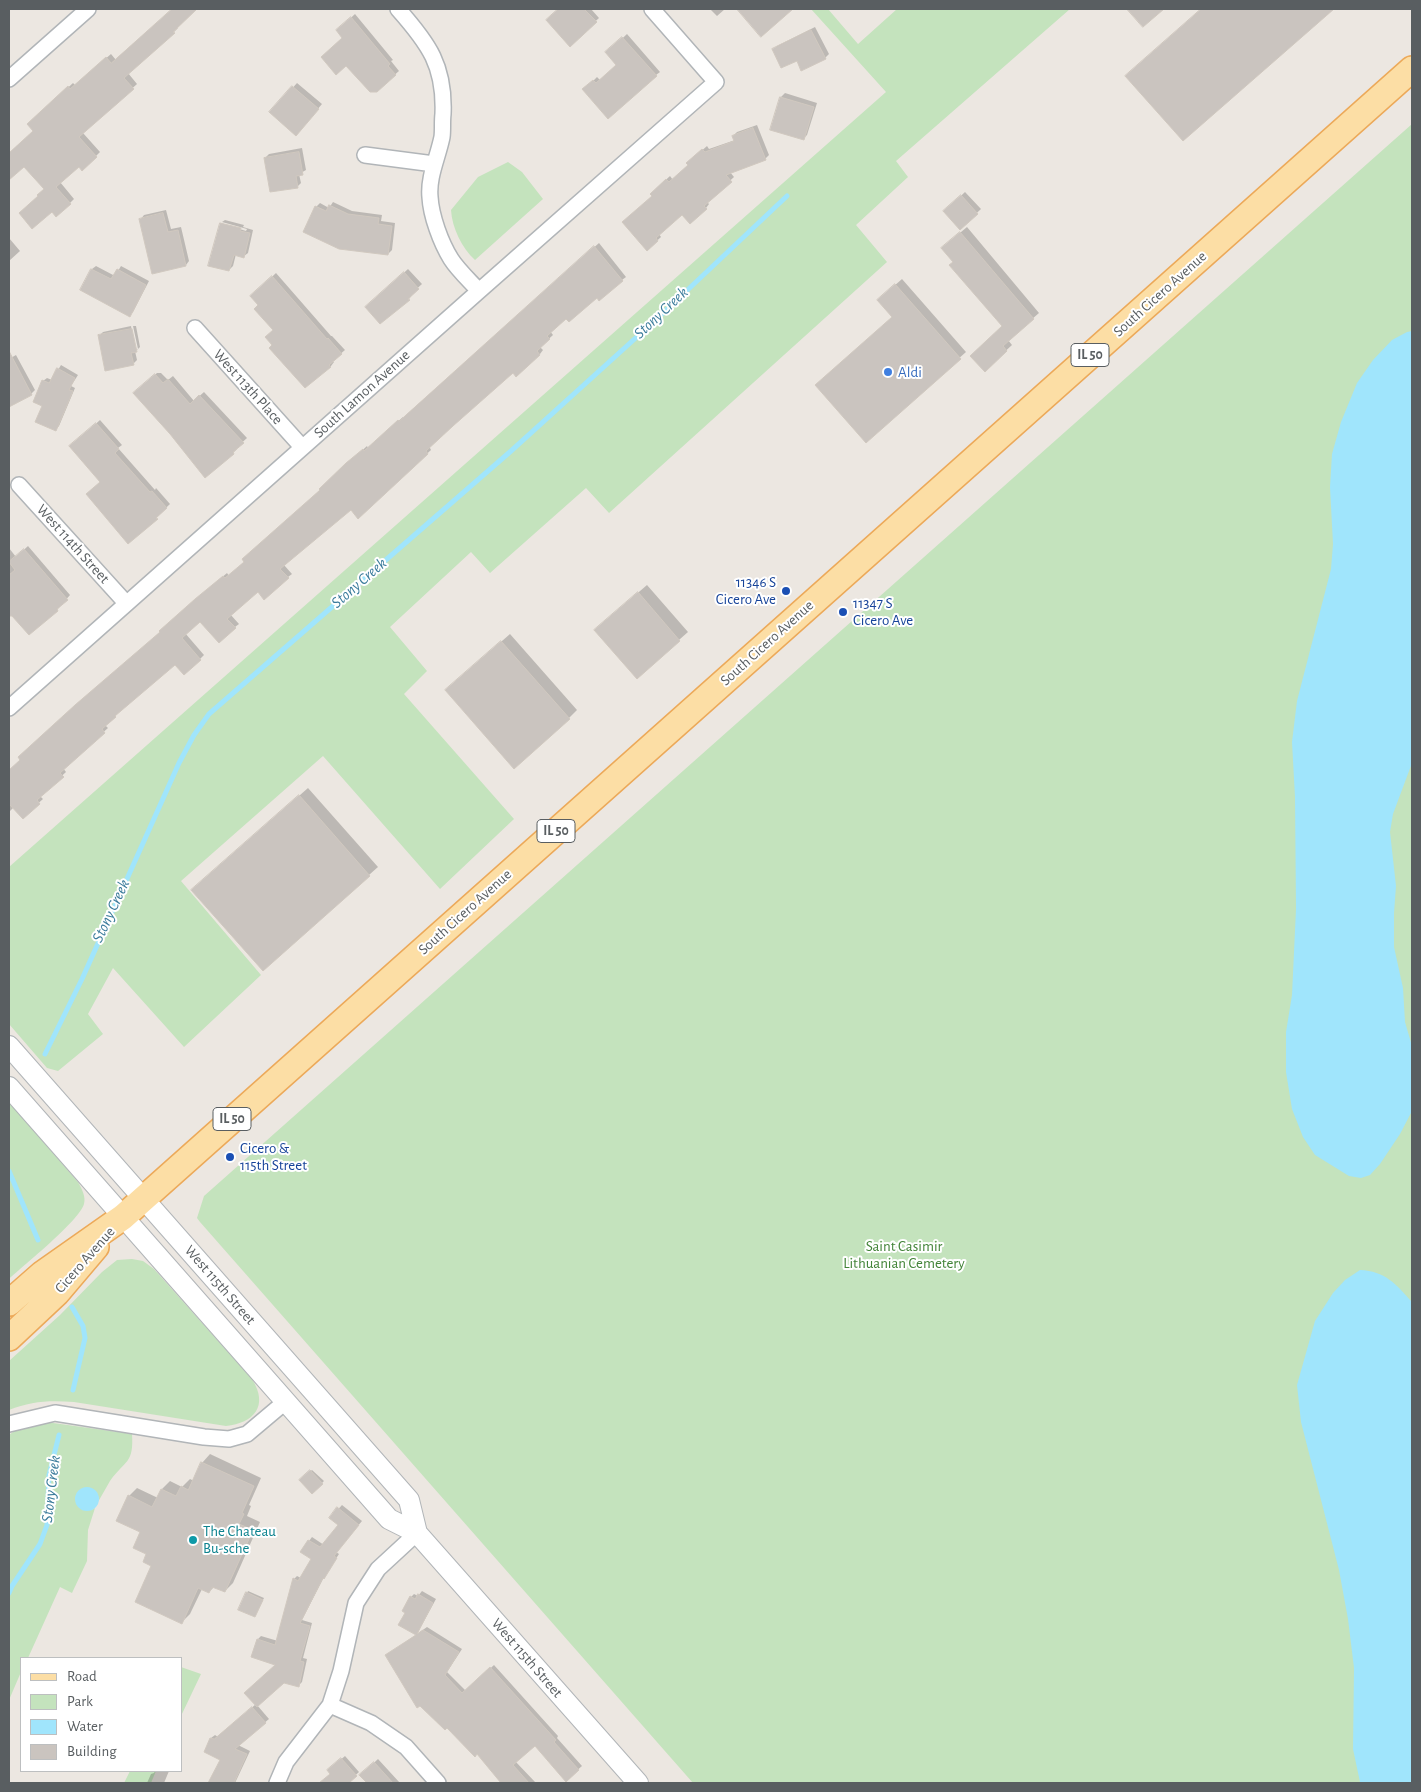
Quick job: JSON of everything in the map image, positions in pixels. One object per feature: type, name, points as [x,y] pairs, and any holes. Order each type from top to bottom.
[{"type":"main road","name":"South Cicero Avenue","points":[[122,1217],[1412,69]]},
{"type":"main road","name":"Cicero Avenue","points":[[9,1303],[42,1274],[122,1217]]},
{"type":"main road","name":"Cicero Avenue","points":[[9,1338],[57,1293],[122,1217]]},
{"type":"street","points":[[9,79],[88,9]]},
{"type":"street","points":[[398,9],[431,50],[439,70],[444,94],[442,136],[434,164],[430,197],[439,234],[451,260],[479,291]]},
{"type":"street","name":"South Lamon Avenue","points":[[9,708],[716,82],[652,9]]},
{"type":"street","points":[[365,155],[434,164]]},
{"type":"street","name":"West 113th Place","points":[[195,328],[302,447]]},
{"type":"street","name":"West 114th Street","points":[[19,485],[126,603]]},
{"type":"street","name":"West 115th Street","points":[[9,1046],[409,1500],[417,1533]]},
{"type":"street","name":"West 115th Street","points":[[9,1087],[389,1519],[417,1533],[638,1783]]},
{"type":"street","points":[[9,1424],[55,1413],[204,1437],[229,1439],[247,1434],[285,1402]]},
{"type":"street","points":[[277,1783],[286,1762],[330,1705],[341,1671],[356,1602],[378,1569],[417,1533]]},
{"type":"street","points":[[330,1705],[371,1723],[406,1747],[438,1783]]},
{"type":"green space","points":[[811,9],[828,9],[858,44],[897,9],[1070,9],[896,161],[908,177],[856,225],[887,262],[609,513],[586,488],[490,573],[471,552],[390,627],[427,671],[404,694],[514,819],[440,889],[323,756],[181,881],[261,975],[184,1047],[113,968],[88,1014],[103,1034],[58,1071],[47,1068],[9,1024],[9,867],[886,92]]},
{"type":"green space","name":"Saint Casimir Lithuanian Cemetery","points":[[1412,124],[1412,1783],[693,1783],[200,1222],[197,1218],[204,1196]]},
{"type":"green space","points":[[508,162],[522,172],[543,199],[475,260],[466,250],[459,237],[453,224],[451,210],[478,177]]},
{"type":"green space","points":[[9,1102],[78,1182],[83,1193],[84,1204],[80,1212],[62,1232],[9,1279]]},
{"type":"green space","points":[[132,1259],[143,1261],[154,1269],[252,1379],[257,1389],[259,1405],[251,1417],[236,1424],[226,1426],[57,1401],[33,1403],[9,1410],[9,1361],[60,1315],[102,1272],[117,1260]]},
{"type":"green space","points":[[46,1422],[132,1434],[132,1451],[130,1457],[110,1481],[98,1502],[99,1498],[92,1489],[85,1488],[76,1495],[91,1510],[95,1508],[88,1530],[87,1561],[72,1593],[60,1587],[28,1657],[20,1657],[20,1674],[9,1700],[9,1435],[17,1429]]},
{"type":"green space","points":[[182,1667],[201,1674],[182,1714]]},
{"type":"green space","points":[[130,1772],[156,1772],[151,1783],[124,1783]]},
{"type":"water","points":[[1412,331],[1412,763],[1393,814],[1390,832],[1396,886],[1394,947],[1403,988],[1405,1022],[1412,1046],[1412,1111],[1400,1134],[1380,1164],[1370,1175],[1361,1178],[1349,1176],[1315,1155],[1303,1137],[1292,1109],[1286,1072],[1286,1032],[1292,995],[1296,909],[1295,797],[1292,742],[1297,701],[1331,569],[1333,544],[1330,487],[1332,454],[1341,422],[1357,383],[1373,360],[1392,340]]},
{"type":"water","points":[[1360,1270],[1383,1276],[1395,1284],[1412,1302],[1412,1783],[1360,1782],[1353,1749],[1354,1668],[1348,1619],[1339,1570],[1301,1422],[1297,1385],[1315,1321],[1333,1293],[1345,1280]]},
{"type":"water","points":[[87,1487],[95,1491],[99,1499],[95,1507],[87,1511],[79,1507],[75,1499],[79,1491]]},
{"type":"building","points":[[172,9],[197,9],[173,32],[175,33],[124,78],[134,89],[79,137],[97,157],[82,171],[79,167],[56,187],[71,204],[56,217],[52,212],[32,229],[19,213],[44,189],[24,167],[9,180],[9,153],[33,131],[27,124],[68,86],[70,89],[106,57],[111,63]]},
{"type":"building","points":[[558,9],[584,9],[597,22],[570,47],[546,20]]},
{"type":"building","points":[[737,9],[793,9],[761,37]]},
{"type":"building","points":[[1127,9],[1164,9],[1143,27]]},
{"type":"building","points":[[1201,9],[1334,9],[1183,141],[1125,76]]},
{"type":"building","points":[[351,17],[390,64],[388,66],[396,75],[377,92],[370,92],[346,66],[336,75],[321,57],[342,38],[336,30]]},
{"type":"building","points":[[811,30],[826,59],[801,71],[797,61],[781,68],[772,49]]},
{"type":"building","points":[[622,37],[657,76],[608,119],[582,89],[593,80],[596,83],[616,65],[605,52]]},
{"type":"building","points":[[292,86],[319,109],[296,136],[269,112]]},
{"type":"building","points":[[780,97],[814,107],[804,140],[770,130]]},
{"type":"building","points":[[753,128],[766,160],[726,175],[732,182],[704,206],[707,209],[690,224],[682,215],[656,238],[658,241],[647,251],[622,222],[652,196],[650,194],[666,179],[669,182],[688,165],[686,163],[702,149],[705,152],[734,141],[732,136]]},
{"type":"building","points":[[299,152],[303,175],[296,176],[298,188],[270,192],[264,158]]},
{"type":"building","points":[[961,195],[978,214],[960,230],[943,211]]},
{"type":"building","points":[[329,205],[348,214],[379,218],[378,224],[392,226],[388,255],[339,249],[303,232],[315,206],[326,211]]},
{"type":"building","points":[[163,213],[168,232],[178,230],[186,266],[152,274],[139,219]]},
{"type":"building","points":[[220,223],[241,228],[240,231],[250,233],[244,258],[234,255],[229,271],[208,266]]},
{"type":"building","points":[[960,232],[1034,319],[1003,346],[1007,351],[985,372],[970,356],[1002,326],[949,265],[953,262],[941,248]]},
{"type":"building","points":[[594,246],[623,281],[599,301],[597,298],[569,322],[566,319],[547,336],[550,339],[537,351],[540,355],[516,377],[513,373],[453,426],[426,451],[428,454],[358,519],[351,510],[280,569],[289,578],[264,600],[258,592],[227,619],[236,628],[219,643],[200,622],[182,638],[201,660],[184,675],[175,665],[115,716],[102,729],[105,733],[60,773],[64,777],[37,800],[40,804],[23,819],[9,804],[9,770],[20,760],[18,757],[195,599],[244,562],[242,559],[320,490],[346,463],[363,449],[364,451],[399,421]]},
{"type":"building","points":[[91,269],[111,279],[117,269],[146,285],[130,317],[80,290]]},
{"type":"building","points":[[404,272],[419,289],[408,299],[410,300],[380,324],[365,307]]},
{"type":"building","points":[[272,276],[342,354],[329,365],[331,367],[305,388],[269,348],[272,345],[265,337],[273,330],[254,309],[258,305],[250,296]]},
{"type":"building","name":"Aldi","points":[[895,284],[961,359],[866,443],[815,385],[892,317],[877,300]]},
{"type":"building","points":[[132,329],[137,352],[131,353],[134,365],[105,371],[98,335]]},
{"type":"building","points":[[9,351],[32,395],[9,407]]},
{"type":"building","points":[[57,368],[75,378],[69,390],[73,391],[56,431],[35,422],[42,406],[33,402],[42,380],[49,383]]},
{"type":"building","points":[[155,374],[163,383],[168,379],[190,404],[199,395],[244,443],[233,452],[234,454],[205,478],[170,434],[133,393]]},
{"type":"building","points":[[96,423],[119,449],[115,453],[167,508],[156,518],[158,519],[128,544],[86,494],[100,482],[69,446]]},
{"type":"building","points":[[24,549],[68,600],[57,609],[58,611],[29,635],[12,616],[9,616],[9,575],[15,570],[9,562]]},
{"type":"building","points":[[638,592],[680,641],[637,679],[594,630]]},
{"type":"building","points":[[501,641],[570,719],[514,769],[445,690]]},
{"type":"building","points":[[299,795],[370,876],[263,971],[191,890]]},
{"type":"building","name":"The Chateau Bu-sche","points":[[201,1462],[254,1486],[239,1524],[253,1530],[225,1592],[212,1587],[209,1593],[198,1588],[182,1624],[135,1602],[151,1566],[143,1562],[146,1554],[133,1548],[140,1532],[116,1521],[128,1495],[152,1507],[161,1489],[176,1496],[181,1486],[188,1490]]},
{"type":"building","points":[[310,1470],[323,1484],[312,1494],[299,1480]]},
{"type":"building","points":[[337,1507],[359,1525],[334,1556],[337,1558],[323,1578],[300,1623],[310,1626],[300,1661],[304,1662],[299,1687],[284,1683],[257,1707],[244,1693],[275,1665],[251,1657],[257,1639],[275,1645],[293,1578],[298,1581],[311,1559],[300,1552],[308,1540],[320,1547],[338,1525],[329,1518]]},
{"type":"building","points":[[246,1592],[263,1600],[255,1617],[238,1610]]},
{"type":"building","points":[[418,1594],[433,1603],[417,1634],[423,1630],[459,1652],[445,1675],[462,1693],[490,1667],[556,1740],[554,1742],[579,1770],[566,1782],[535,1746],[513,1765],[529,1783],[501,1783],[477,1754],[475,1757],[447,1728],[445,1730],[420,1706],[417,1708],[385,1655],[416,1635],[398,1625],[405,1613],[402,1611],[410,1596],[415,1599]]},
{"type":"building","points":[[252,1707],[266,1723],[235,1749],[247,1754],[234,1783],[208,1783],[220,1760],[204,1752],[210,1738],[214,1739]]},
{"type":"building","points":[[341,1758],[357,1776],[349,1783],[319,1783],[330,1774],[327,1770]]},
{"type":"building","points":[[374,1762],[393,1783],[367,1783],[359,1775]]},
{"type":"waterway","name":"Stony Creek","points":[[45,1054],[82,979],[179,763],[194,735],[209,714],[511,451],[661,315],[787,196]]},
{"type":"waterway","name":"Stony Creek","points":[[9,1171],[38,1240]]},
{"type":"waterway","name":"Stony Creek","points":[[72,1307],[83,1326],[85,1338],[73,1390]]},
{"type":"waterway","name":"Stony Creek","points":[[9,1593],[40,1544],[47,1525],[49,1475],[59,1435]]},
{"type":"place","name":"Aldi","points":[[888,372]]},
{"type":"place","name":"11346 S Cicero Ave","points":[[786,591]]},
{"type":"place","name":"11347 S Cicero Ave","points":[[843,612]]},
{"type":"place","name":"Cicero & 115th Street","points":[[230,1157]]},
{"type":"place","name":"The Chateau Bu-sche","points":[[193,1540]]}]
